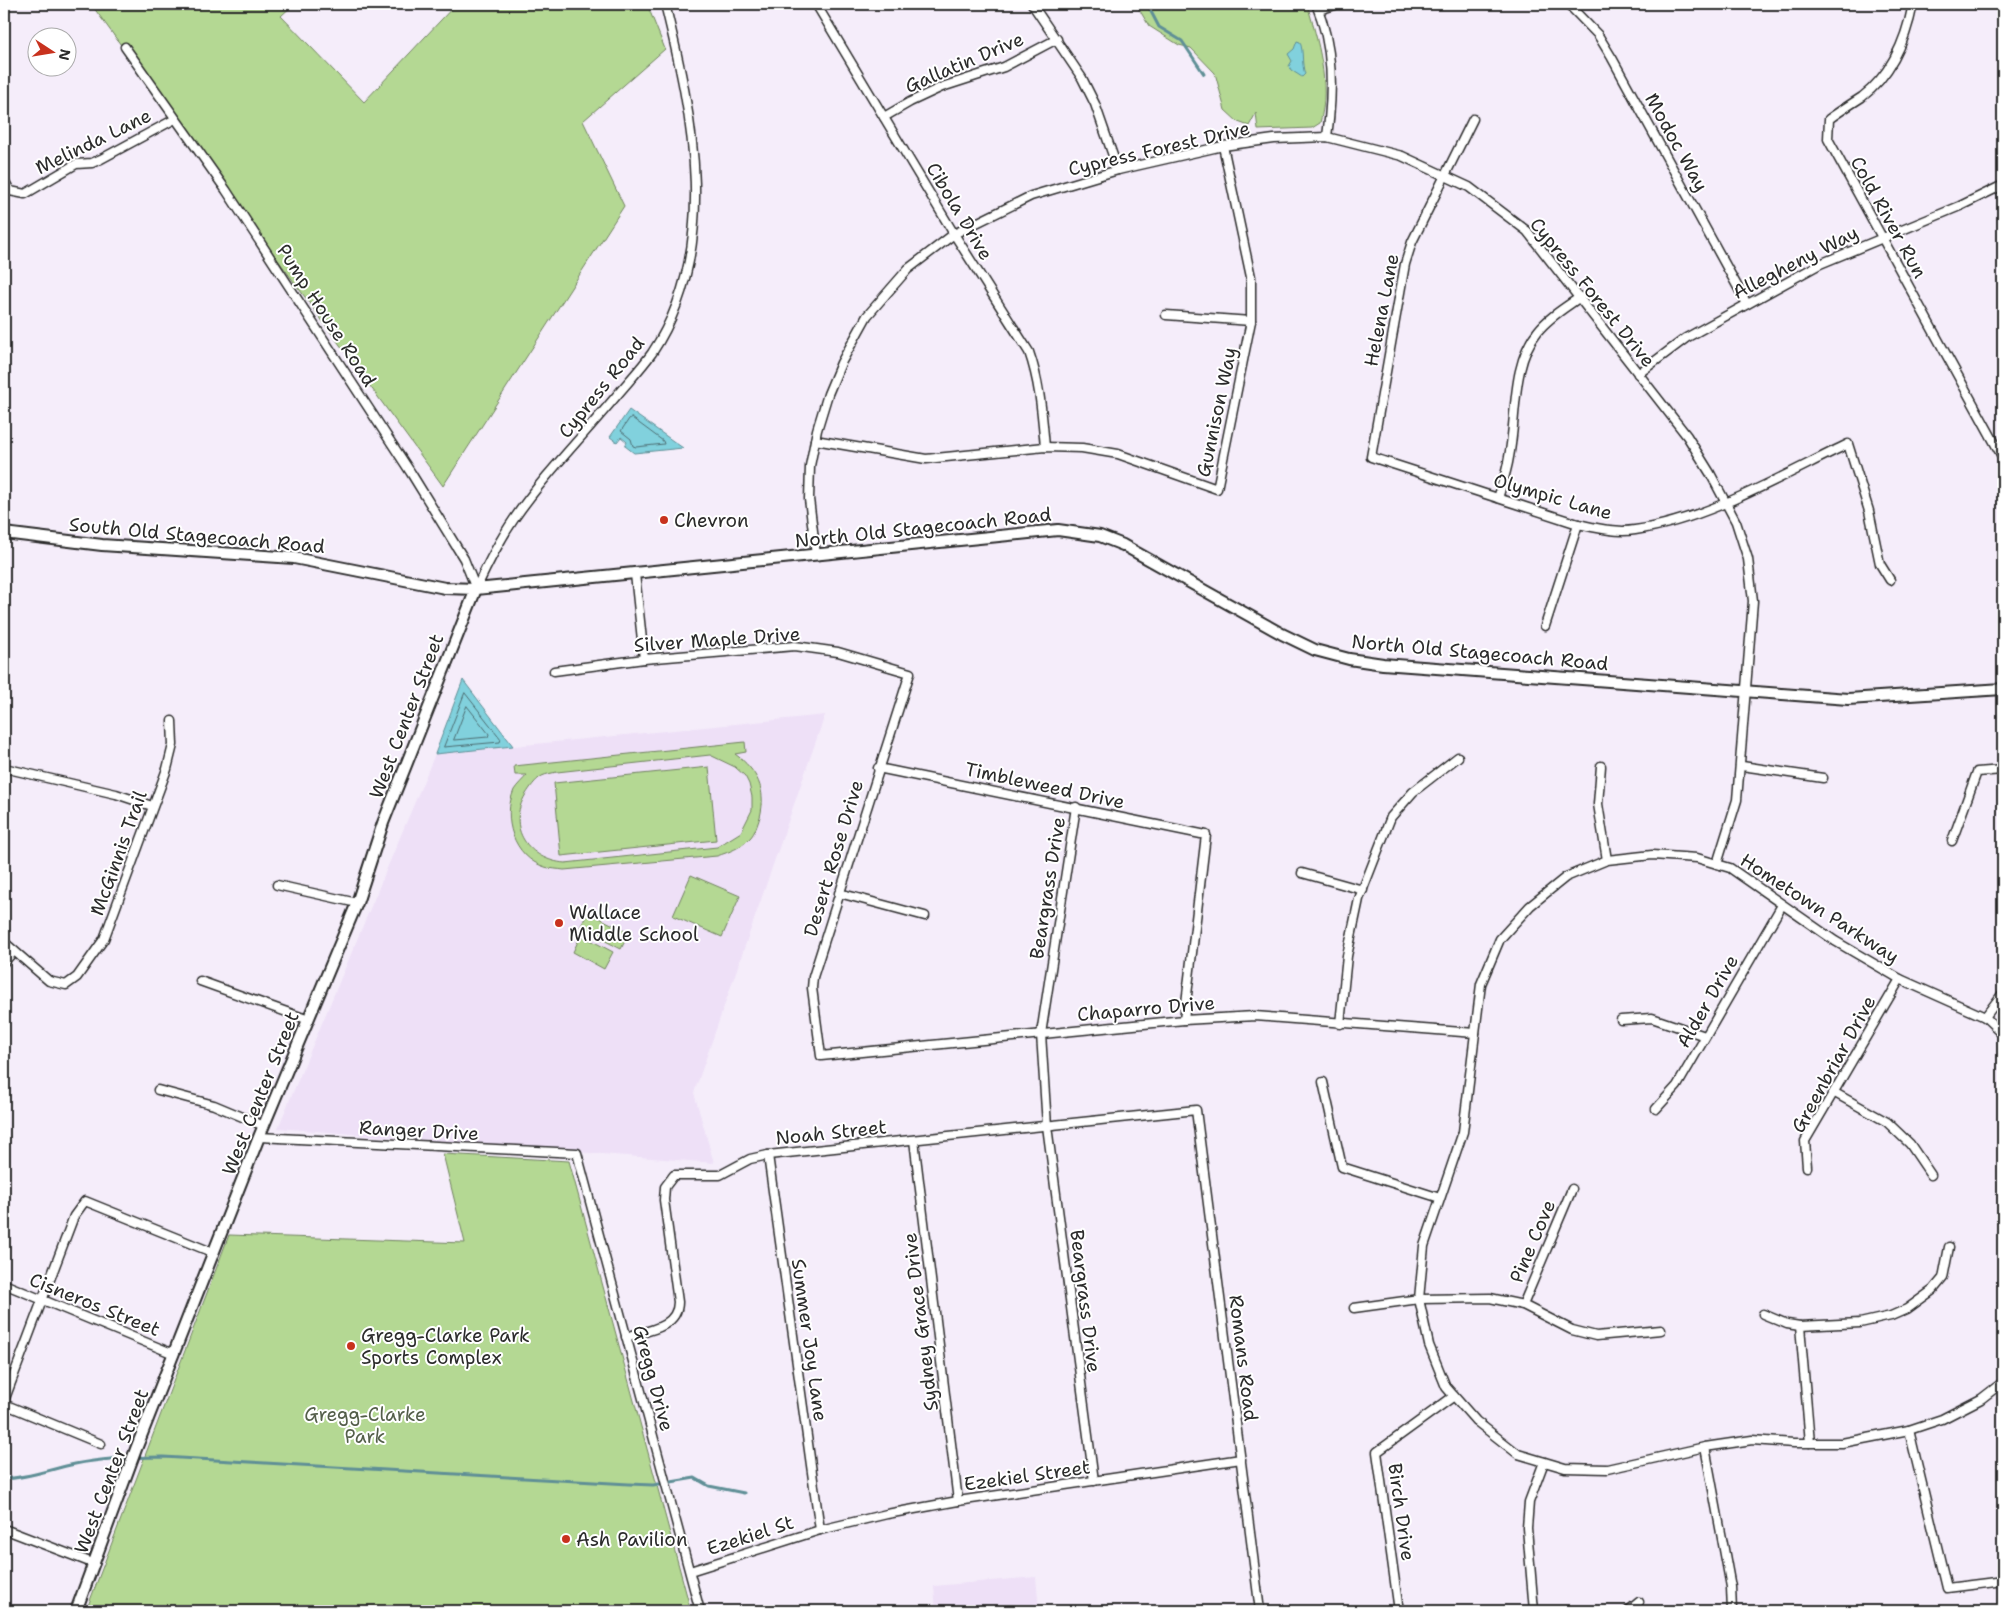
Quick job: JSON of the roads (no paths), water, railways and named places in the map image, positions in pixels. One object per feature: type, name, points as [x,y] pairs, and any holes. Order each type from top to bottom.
[{"type":"street","name":"Cypress Road","points":[[476,589],[495,550],[514,519],[652,353],[672,315],[686,274],[696,220],[696,177],[682,83],[665,4]]},
{"type":"street","name":"Cibola Drive","points":[[816,4],[954,234],[1029,352],[1041,396],[1044,447]]},
{"type":"street","points":[[1032,4],[1057,39],[1095,104],[1118,170]]},
{"type":"street","points":[[1327,138],[1331,105],[1331,69],[1328,41],[1317,7],[1338,4]]},
{"type":"street","name":"Modoc Way","points":[[1568,4],[1598,36],[1612,58],[1748,304]]},
{"type":"street","name":"Cold River Run","points":[[1913,4],[1905,36],[1890,66],[1877,83],[1830,118],[1828,138],[2003,458]]},
{"type":"street","name":"Gallatin Drive","points":[[884,117],[942,87],[1004,67],[1057,39]]},
{"type":"street","name":"Pump House Road","points":[[125,47],[139,64],[175,119],[226,190],[411,473],[464,559],[476,589]]},
{"type":"street","name":"Melinda Lane","points":[[4,180],[10,191],[25,194],[76,164],[92,163],[101,159],[175,119]]},
{"type":"street","name":"Helena Lane","points":[[1371,457],[1405,264],[1412,242],[1473,119]]},
{"type":"street","name":"Cypress Forest Drive","points":[[816,555],[809,499],[810,466],[828,394],[841,363],[867,316],[908,269],[954,234],[1031,196],[1118,170],[1223,146],[1274,139],[1327,138],[1402,156],[1469,187],[1527,231],[1580,296],[1687,436],[1727,502],[1748,559],[1753,601],[1742,766],[1737,800],[1717,864]]},
{"type":"street","name":"Gunnison Way","points":[[815,440],[926,459],[1044,447],[1082,448],[1118,454],[1217,489],[1251,321],[1251,277],[1223,146]]},
{"type":"street","name":"Allegheny Way","points":[[1638,374],[1686,338],[1820,264],[2003,185]]},
{"type":"street","points":[[1498,498],[1509,458],[1521,371],[1527,352],[1538,331],[1580,296]]},
{"type":"street","points":[[1166,315],[1251,321]]},
{"type":"street","name":"Olympic Lane","points":[[1371,457],[1578,524],[1610,531],[1634,531],[1666,523],[1727,502],[1848,444],[1869,511],[1880,564],[1890,580]]},
{"type":"street","points":[[1545,626],[1578,524]]},
{"type":"street","name":"North Old Stagecoach Road","points":[[476,589],[635,574],[1043,530],[1100,536],[1123,545],[1282,634],[1315,650],[1349,659],[1848,699],[2003,689]]},
{"type":"street","name":"South Old Stagecoach Road","points":[[4,533],[102,545],[294,558],[445,588],[476,589]]},
{"type":"street","points":[[635,574],[644,659]]},
{"type":"street","name":"West Center Street","points":[[76,1611],[136,1449],[259,1137],[357,903],[383,823],[476,589]]},
{"type":"street","name":"Silver Maple Drive","points":[[554,671],[644,659],[795,646],[838,652],[910,673]]},
{"type":"street","name":"Desert Rose Drive","points":[[821,1056],[812,988],[813,977],[878,768],[910,673]]},
{"type":"street","name":"McGinnis Trail","points":[[14,951],[49,981],[66,985],[77,977],[104,939],[167,769],[171,753],[172,721]]},
{"type":"street","points":[[1340,1024],[1347,956],[1363,890],[1391,817],[1413,792],[1458,757]]},
{"type":"street","points":[[1601,766],[1598,804],[1607,860]]},
{"type":"street","points":[[1742,766],[1823,778]]},
{"type":"street","points":[[4,768],[116,794],[152,806]]},
{"type":"street","name":"Timbleweed Drive","points":[[878,768],[1206,835],[1184,1020]]},
{"type":"street","points":[[1952,841],[1978,772],[2003,770]]},
{"type":"street","name":"Beargrass Drive","points":[[1076,807],[1041,1034],[1047,1126],[1094,1481]]},
{"type":"street","name":"Hometown Parkway","points":[[2003,1034],[1986,1017],[1900,979],[1835,941],[1730,868],[1697,858],[1661,856],[1607,860],[1566,877],[1530,906],[1500,939],[1481,984],[1463,1132],[1424,1246],[1419,1299],[1429,1345],[1446,1387],[1476,1421],[1518,1454],[1565,1468],[1608,1469],[1705,1447],[1752,1440],[1842,1443],[1909,1430],[1942,1420],[1981,1399],[2003,1382]]},
{"type":"street","points":[[1302,873],[1363,890]]},
{"type":"street","points":[[277,885],[357,903]]},
{"type":"street","points":[[839,893],[925,916]]},
{"type":"street","name":"Alder Drive","points":[[1656,1109],[1677,1086],[1782,905]]},
{"type":"street","points":[[4,942],[14,951],[4,962]]},
{"type":"street","name":"Greenbriar Drive","points":[[1806,1167],[1805,1141],[1900,979]]},
{"type":"street","points":[[200,981],[309,1020]]},
{"type":"street","points":[[1986,1017],[2003,993]]},
{"type":"street","name":"Chaparro Drive","points":[[821,1056],[1184,1020],[1255,1016],[1475,1033]]},
{"type":"street","points":[[1620,1020],[1652,1018],[1705,1036]]},
{"type":"street","points":[[1323,1082],[1342,1167],[1440,1198]]},
{"type":"street","points":[[158,1090],[214,1105],[264,1126]]},
{"type":"street","points":[[1834,1093],[1887,1122],[1910,1144],[1931,1175]]},
{"type":"street","name":"Noah Street","points":[[626,1337],[668,1323],[677,1313],[678,1302],[664,1200],[665,1188],[670,1178],[680,1174],[720,1175],[750,1158],[768,1155],[1196,1110]]},
{"type":"street","name":"Romans Road","points":[[1196,1110],[1260,1611]]},
{"type":"street","name":"Ranger Drive","points":[[259,1137],[577,1153]]},
{"type":"street","name":"Sydney Grace Drive","points":[[914,1140],[958,1501]]},
{"type":"street","name":"Gregg Drive","points":[[577,1153],[700,1611]]},
{"type":"street","name":"Summer Joy Lane","points":[[768,1155],[820,1530]]},
{"type":"street","name":"Pine Cove","points":[[1523,1305],[1572,1189]]},
{"type":"street","points":[[101,1444],[4,1402],[74,1216],[85,1201],[214,1253]]},
{"type":"street","points":[[1763,1314],[1787,1324],[1800,1326],[1860,1323],[1891,1316],[1907,1309],[1933,1290],[1943,1278],[1949,1247]]},
{"type":"street","name":"Cisneros Street","points":[[4,1284],[174,1354]]},
{"type":"street","points":[[1354,1308],[1419,1299],[1490,1298],[1523,1305],[1572,1330],[1596,1336],[1661,1330]]},
{"type":"street","points":[[1800,1326],[1810,1443]]},
{"type":"street","name":"Birch Drive","points":[[1399,1611],[1377,1452],[1454,1396]]},
{"type":"street","points":[[1909,1430],[1947,1588],[2003,1581]]},
{"type":"street","points":[[1705,1447],[1731,1587],[1732,1611]]},
{"type":"street","name":"Ezekiel Street","points":[[820,1530],[958,1501],[1241,1459]]},
{"type":"street","points":[[1534,1611],[1527,1528],[1530,1502],[1544,1462]]},
{"type":"street","points":[[4,1529],[95,1564]]},
{"type":"street","name":"Ezekiel St","points":[[690,1571],[820,1530]]},
{"type":"street","points":[[1628,1611],[1639,1602]]},
{"type":"water","points":[[1297,41],[1300,42],[1302,50],[1305,74],[1302,77],[1291,70],[1289,66],[1292,61],[1288,54],[1294,49]]},
{"type":"water","points":[[629,410],[683,448],[634,453],[625,446],[627,442],[621,437],[617,442],[610,437]]},
{"type":"water","points":[[463,680],[513,746],[435,754]]},
{"type":"waterway","points":[[1147,4],[1159,27],[1182,41],[1204,74]]},
{"type":"waterway","points":[[4,1479],[22,1477],[97,1460],[163,1457],[653,1485],[695,1478],[709,1486],[744,1493]]},
{"type":"place","name":"Chevron","points":[[664,520]]},
{"type":"place","name":"Wallace Middle School","points":[[559,923]]},
{"type":"place","name":"Gregg-Clarke Park Sports Complex","points":[[351,1346]]},
{"type":"place","name":"Ash Pavilion","points":[[566,1539]]},
{"type":"park label","name":"Gregg-Clarke Park","points":[[365,1425]]}]
